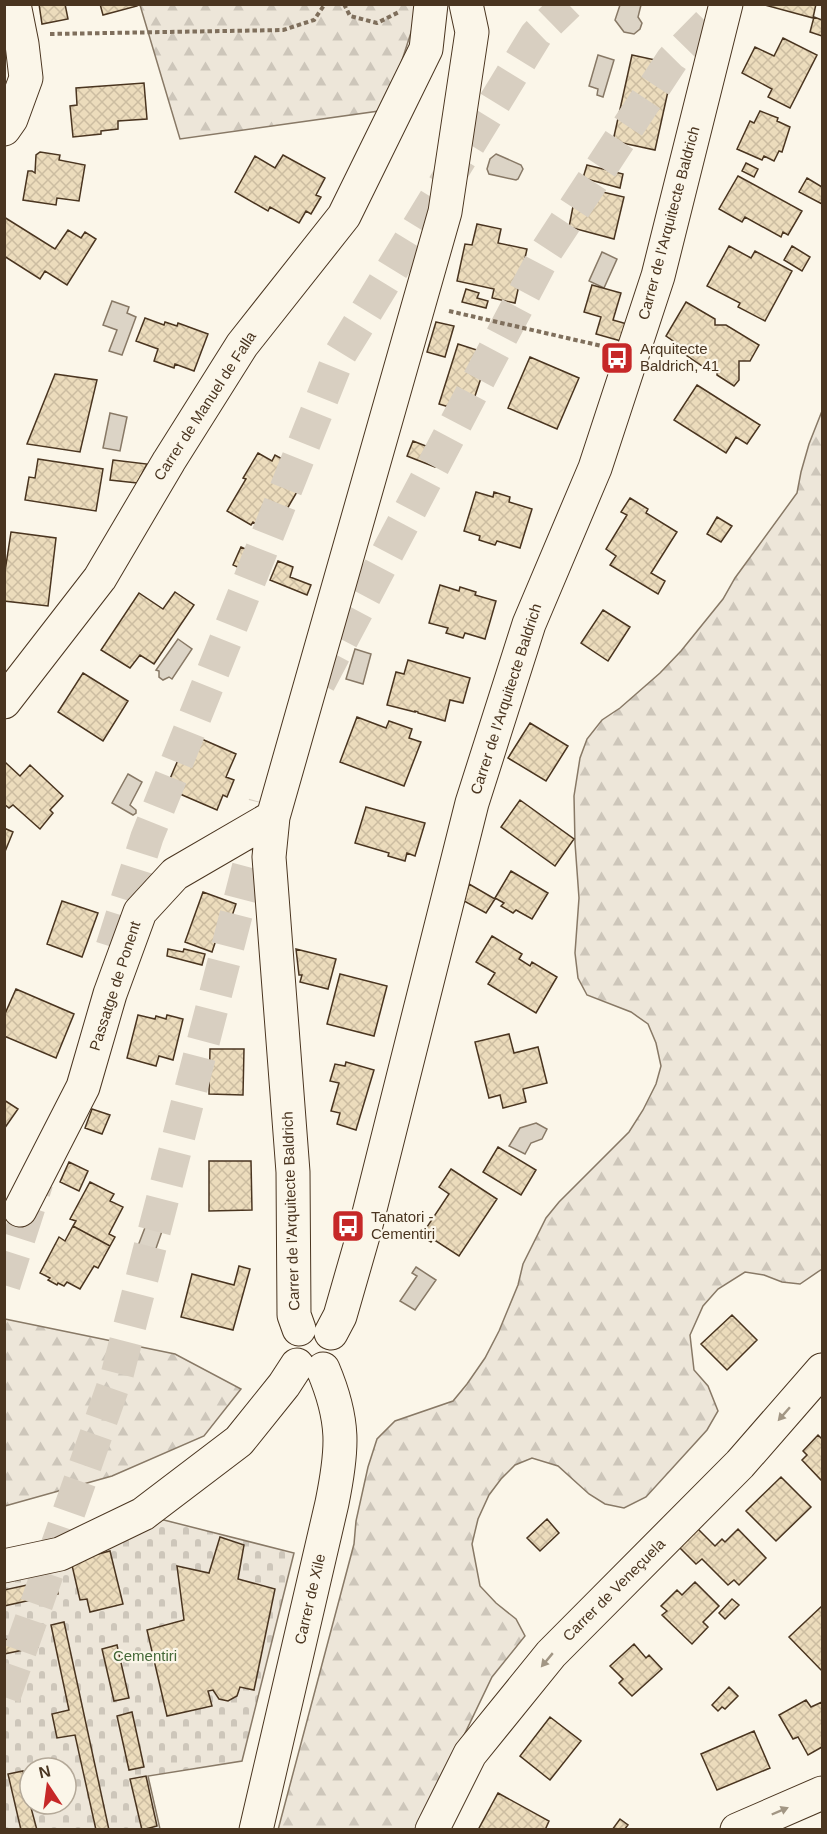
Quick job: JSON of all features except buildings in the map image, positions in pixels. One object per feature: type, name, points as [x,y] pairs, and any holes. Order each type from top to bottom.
[{"type":"street","name":"Carrer de l'Arquitecte Baldrich","points":[[299,1329],[294,1315],[293,1172],[269,857],[273,817],[445,212],[472,32],[466,4]]},
{"type":"street","name":"Carrer de l'Arquitecte Baldrich","points":[[331,1333],[340,1316],[365,1229],[472,803],[529,624],[595,468],[658,276],[726,4]]},
{"type":"street","name":"Carrer de Manuel de Falla","points":[[4,702],[100,578],[169,461],[242,345],[344,216],[426,49],[418,7]]},
{"type":"street","points":[[4,129],[12,119],[26,78],[17,19]]},
{"type":"street","name":"Passatge de Ponent","points":[[20,1210],[83,1087],[110,994],[140,912],[175,874],[273,817]]},
{"type":"street","points":[[4,1566],[60,1554],[143,1514],[239,1441],[284,1385],[310,1367],[332,1363],[336,1353],[336,1342],[326,1328],[316,1325],[299,1329],[292,1336],[289,1347],[291,1357],[310,1367]]},
{"type":"street","name":"Carrer de Xile","points":[[256,1830],[340,1462],[340,1426],[334,1393],[310,1367]]},
{"type":"street","name":"Carrer de Veneçuela","points":[[432,1830],[470,1754],[551,1654],[740,1464],[822,1370]]},
{"type":"street","points":[[738,1830],[822,1793]]},
{"type":"path","points":[[17,19],[284,30],[314,20],[325,4]]},
{"type":"path","points":[[344,4],[350,16],[377,23],[418,7]]},
{"type":"path","points":[[419,304],[633,353]]},
{"type":"green space","points":[[140,5],[416,5],[415,20],[386,110],[180,139]]},
{"type":"green space","points":[[822,411],[822,1269],[800,1284],[782,1282],[764,1275],[745,1272],[718,1289],[703,1306],[690,1335],[694,1370],[708,1386],[718,1411],[707,1430],[646,1497],[624,1508],[605,1504],[589,1494],[558,1466],[532,1458],[515,1465],[489,1495],[478,1519],[472,1544],[480,1586],[516,1619],[525,1636],[492,1677],[419,1829],[278,1830],[354,1544],[356,1521],[377,1439],[395,1421],[453,1401],[467,1384],[485,1358],[499,1331],[518,1285],[523,1264],[546,1218],[629,1132],[656,1084],[661,1066],[656,1043],[648,1024],[631,1012],[587,995],[578,978],[575,953],[579,898],[574,796],[580,758],[587,739],[602,720],[620,708],[660,673],[723,599],[735,578],[797,493],[809,444]]},
{"type":"green space","points":[[5,1319],[175,1354],[241,1389],[204,1436],[112,1476],[5,1506]]},
{"type":"green space","name":"Cementiri","points":[[156,1518],[294,1553],[242,1761],[148,1776],[160,1829],[5,1829],[4,1570]]},
{"type":"shaded area","points":[[620,5],[641,5],[638,17],[642,23],[640,29],[634,34],[624,32],[615,20]]},
{"type":"shaded area","points":[[598,55],[614,60],[603,97],[597,95],[598,89],[589,86]]},
{"type":"shaded area","points":[[496,154],[521,165],[523,169],[518,179],[489,174],[487,169],[490,159]]},
{"type":"shaded area","points":[[602,252],[617,259],[604,288],[589,281]]},
{"type":"shaded area","points":[[112,301],[129,307],[127,313],[136,317],[122,355],[109,351],[117,330],[103,325]]},
{"type":"shaded area","points":[[110,413],[127,417],[120,451],[103,448]]},
{"type":"shaded area","points":[[178,639],[192,649],[172,679],[169,677],[163,680],[159,677],[159,671],[156,670]]},
{"type":"shaded area","points":[[355,649],[371,654],[363,684],[346,679]]},
{"type":"shaded area","points":[[128,774],[142,782],[130,805],[136,810],[133,815],[112,803]]},
{"type":"shaded area","points":[[536,1123],[547,1129],[542,1139],[531,1143],[525,1154],[509,1146],[520,1128]]},
{"type":"shaded area","points":[[151,1212],[167,1217],[154,1254],[148,1252],[145,1257],[140,1258],[136,1251]]},
{"type":"shaded area","points":[[416,1267],[436,1280],[415,1310],[400,1301],[417,1276],[412,1273]]},
{"type":"tunnel","points":[[112,947],[147,837],[339,356],[536,35],[568,4]]},
{"type":"tunnel","points":[[319,683],[547,250],[672,60],[727,4]]},
{"type":"tunnel","points":[[4,1697],[117,1375],[265,803]]},
{"type":"tunnel","points":[[4,1285],[37,1182]]},
{"type":"place","name":"Arquitecte Baldrich, 41","points":[[617,358]]},
{"type":"place","name":"Tanatori - Cementiri","points":[[348,1226]]}]
